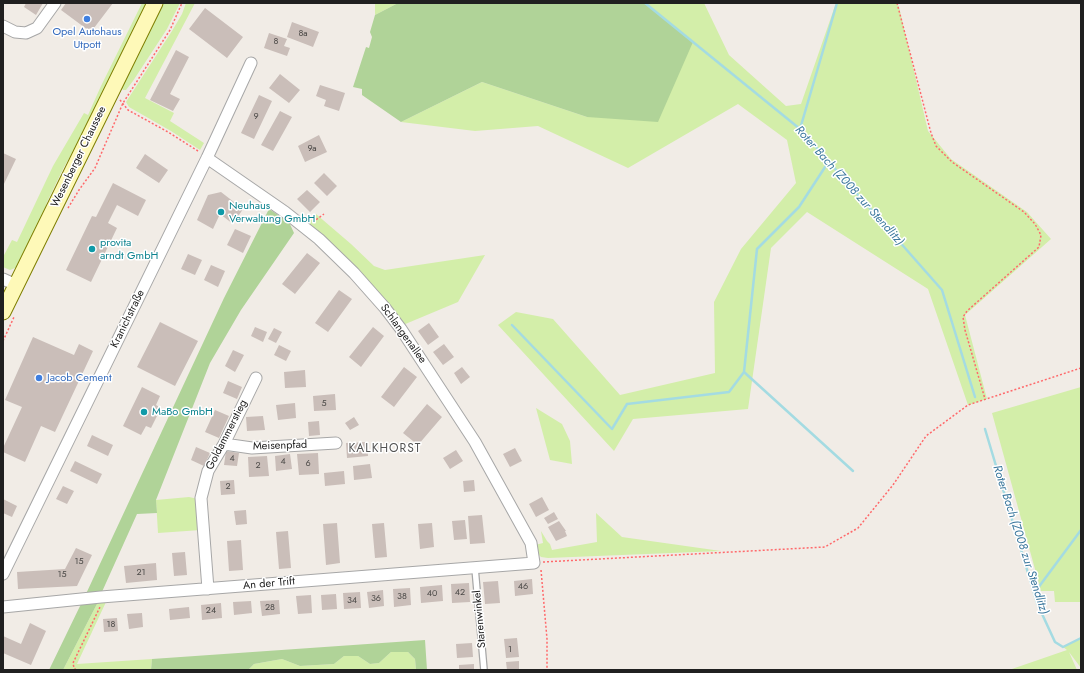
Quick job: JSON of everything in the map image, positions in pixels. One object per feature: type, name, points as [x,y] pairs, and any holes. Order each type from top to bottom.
[{"type":"main road","name":"Wesenberger Chaussee","points":[[9,313],[10,282],[112,92],[155,3]]},
{"type":"street","points":[[3,26],[15,32],[26,33],[37,28],[55,3]]},
{"type":"street","name":"Kranichstraße","points":[[3,574],[207,158],[251,63]]},
{"type":"street","name":"Schlangenallee","points":[[207,158],[285,212],[320,239],[354,273],[385,308],[401,329],[475,442],[531,543],[537,563]]},
{"type":"street","name":"Goldammerstieg","points":[[208,589],[201,498],[208,471],[224,444],[256,378]]},
{"type":"street","name":"Meisenpfad","points":[[224,444],[252,448],[336,443]]},
{"type":"street","name":"An der Trift","points":[[3,607],[101,597],[537,563]]},
{"type":"lane","name":"Starenwinkel","points":[[475,568],[484,670]]},
{"type":"path","points":[[68,209],[79,190],[95,168],[123,103],[170,30],[182,3]]},
{"type":"path","points":[[897,3],[931,133],[936,146],[952,162],[1024,212],[1035,224],[1041,235],[1039,247],[967,310],[963,317],[965,330],[985,399]]},
{"type":"path","points":[[112,92],[128,110],[168,132],[207,158]]},
{"type":"path","points":[[317,218],[324,214]]},
{"type":"path","points":[[3,341],[9,313]]},
{"type":"path","points":[[547,670],[547,639],[537,563],[826,547],[858,528],[893,485],[926,436],[968,405],[1081,368]]},
{"type":"path","points":[[76,670],[73,663],[101,604],[101,597]]},
{"type":"green space","points":[[142,3],[149,3],[77,145],[64,167],[47,202],[43,218],[21,263],[10,270],[3,267],[3,257],[12,240],[17,242],[53,166],[84,113],[88,115]]},
{"type":"green space","points":[[162,3],[180,3],[167,29],[133,81],[126,90],[123,90],[120,86]]},
{"type":"green space","points":[[186,3],[195,3],[145,98],[174,113],[170,121],[204,143],[200,150],[171,131],[129,107],[126,102],[172,31],[182,14]]},
{"type":"green space","points":[[375,3],[398,3],[375,15]]},
{"type":"green space","points":[[398,3],[645,3],[693,42],[658,122],[587,117],[482,82],[401,122],[362,95],[362,89],[353,87],[366,47],[369,48],[372,37],[370,32],[375,15]]},
{"type":"green space","points":[[645,3],[704,3],[729,55],[786,106],[801,104],[836,3],[896,3],[899,7],[928,131],[951,159],[1027,212],[1051,239],[965,315],[987,399],[968,405],[928,289],[807,212],[771,248],[748,409],[633,419],[614,451],[498,325],[516,312],[553,319],[620,395],[715,373],[714,302],[741,249],[796,183],[787,140],[738,104],[628,168],[538,126],[475,131],[401,122],[482,82],[587,117],[693,42]]},
{"type":"green space","points":[[269,209],[289,222],[294,233],[241,310],[210,363],[156,500],[157,513],[137,514],[101,594],[85,596],[224,298]]},
{"type":"green space","points":[[316,214],[374,266],[385,270],[485,255],[458,302],[403,325],[305,224]]},
{"type":"green space","points":[[1081,387],[1081,602],[1055,602],[1054,591],[1041,591],[992,413]]},
{"type":"green space","points":[[536,408],[562,424],[570,441],[572,464],[550,460]]},
{"type":"green space","points":[[189,497],[198,499],[201,530],[158,533],[156,500]]},
{"type":"green space","points":[[596,513],[622,537],[721,551],[548,558],[541,557],[539,555],[535,545],[543,543],[541,531],[550,544],[552,550],[597,542]]},
{"type":"green space","points":[[98,602],[106,602],[77,664],[152,659],[151,670],[63,670]]},
{"type":"green space","points":[[98,602],[63,670],[49,670],[81,604]]},
{"type":"green space","points":[[1081,638],[1081,668],[1069,652],[1077,670],[1009,670],[1067,650],[1063,647]]},
{"type":"green space","points":[[425,640],[427,670],[416,670],[415,659],[408,652],[391,652],[379,663],[370,664],[358,656],[344,656],[334,664],[300,666],[282,659],[254,664],[248,670],[151,670],[152,659]]},
{"type":"green space","points":[[391,652],[408,652],[415,659],[416,670],[248,670],[254,664],[282,659],[300,666],[334,664],[344,656],[358,656],[370,664],[379,663]]},
{"type":"building","points":[[26,3],[43,3],[36,15],[24,7]]},
{"type":"building","name":"Opel Autohaus Utpott","points":[[66,3],[113,3],[94,28],[88,30],[61,10]]},
{"type":"building","points":[[205,8],[243,37],[227,58],[189,29]]},
{"type":"building","points":[[292,22],[319,32],[313,47],[287,37]]},
{"type":"building","points":[[269,33],[287,39],[284,46],[290,48],[287,56],[264,48]]},
{"type":"building","points":[[176,50],[189,57],[170,94],[180,99],[173,111],[150,100]]},
{"type":"building","points":[[280,74],[300,90],[289,103],[269,88]]},
{"type":"building","points":[[320,85],[345,93],[339,111],[324,106],[326,100],[316,96]]},
{"type":"building","points":[[259,95],[272,101],[254,139],[241,133]]},
{"type":"building","points":[[280,111],[292,117],[273,151],[261,145]]},
{"type":"building","points":[[319,135],[327,152],[305,162],[298,146]]},
{"type":"building","points":[[3,153],[16,159],[3,186]]},
{"type":"building","points":[[145,154],[168,170],[159,183],[136,168]]},
{"type":"building","points":[[324,173],[337,186],[327,196],[314,183]]},
{"type":"building","name":"provita arndt GmbH","points":[[113,183],[146,200],[138,216],[117,205],[108,223],[117,228],[91,282],[66,270],[92,216],[96,217]]},
{"type":"building","points":[[307,190],[320,202],[310,212],[297,199]]},
{"type":"building","name":"Neuhaus Verwaltung GmbH","points":[[221,192],[243,209],[233,224],[220,214],[213,229],[197,220],[208,195]]},
{"type":"building","points":[[235,229],[251,236],[243,253],[227,245]]},
{"type":"building","points":[[307,253],[320,263],[295,294],[282,284]]},
{"type":"building","points":[[188,254],[202,260],[195,275],[181,269]]},
{"type":"building","points":[[211,265],[225,271],[218,287],[204,280]]},
{"type":"building","points":[[339,290],[352,299],[328,332],[315,323]]},
{"type":"building","points":[[160,322],[198,341],[175,386],[137,367]]},
{"type":"building","points":[[429,323],[439,337],[428,345],[418,331]]},
{"type":"building","points":[[255,327],[267,332],[263,342],[251,336]]},
{"type":"building","points":[[373,327],[384,336],[361,367],[349,357]]},
{"type":"building","points":[[274,328],[282,332],[276,343],[268,339]]},
{"type":"building","name":"Jacob Cement","points":[[33,337],[74,355],[79,344],[93,351],[55,432],[41,426],[25,462],[3,452],[3,448],[22,407],[5,400]]},
{"type":"building","points":[[444,344],[454,357],[443,365],[433,352]]},
{"type":"building","points":[[279,345],[291,351],[286,361],[274,355]]},
{"type":"building","points":[[233,350],[244,355],[235,372],[225,366]]},
{"type":"building","points":[[404,367],[417,377],[394,407],[381,397]]},
{"type":"building","points":[[462,367],[470,377],[461,384],[454,373]]},
{"type":"building","points":[[305,370],[306,387],[285,388],[284,372]]},
{"type":"building","points":[[228,381],[242,387],[237,399],[223,393]]},
{"type":"building","name":"MaBo GmbH","points":[[142,387],[160,396],[156,405],[161,408],[151,428],[146,426],[141,435],[123,426]]},
{"type":"building","points":[[335,394],[336,410],[314,411],[313,396]]},
{"type":"building","points":[[295,403],[296,418],[278,420],[276,405]]},
{"type":"building","points":[[427,404],[442,417],[418,445],[403,433]]},
{"type":"building","points":[[215,410],[229,416],[219,438],[205,432]]},
{"type":"building","points":[[263,416],[265,430],[247,431],[246,417]]},
{"type":"building","points":[[354,417],[359,425],[350,430],[345,423]]},
{"type":"building","points":[[319,421],[320,435],[309,436],[308,422]]},
{"type":"building","points":[[92,435],[113,445],[108,456],[87,446]]},
{"type":"building","points":[[367,442],[368,456],[347,458],[346,443]]},
{"type":"building","points":[[196,447],[210,453],[204,466],[191,460]]},
{"type":"building","points":[[515,448],[522,461],[510,467],[503,454]]},
{"type":"building","points":[[456,450],[463,461],[450,469],[443,458]]},
{"type":"building","points":[[226,451],[239,453],[237,466],[224,465]]},
{"type":"building","points":[[318,453],[319,474],[299,475],[297,454]]},
{"type":"building","points":[[290,454],[292,469],[276,471],[275,456]]},
{"type":"building","points":[[267,456],[269,476],[249,477],[248,457]]},
{"type":"building","points":[[75,461],[102,474],[97,484],[70,471]]},
{"type":"building","points":[[370,464],[372,478],[354,480],[353,466]]},
{"type":"building","points":[[344,471],[345,484],[325,486],[324,473]]},
{"type":"building","points":[[234,480],[235,494],[221,495],[220,481]]},
{"type":"building","points":[[474,480],[475,491],[464,492],[463,481]]},
{"type":"building","points":[[63,486],[74,491],[67,504],[56,499]]},
{"type":"building","points":[[542,497],[549,510],[536,517],[529,504]]},
{"type":"building","points":[[3,499],[17,506],[12,517],[3,513]]},
{"type":"building","points":[[246,510],[247,524],[236,525],[234,511]]},
{"type":"building","points":[[554,512],[558,519],[548,524],[544,518]]},
{"type":"building","points":[[482,515],[485,543],[470,544],[468,516]]},
{"type":"building","points":[[465,520],[467,539],[454,540],[452,521]]},
{"type":"building","points":[[559,521],[566,531],[567,536],[556,541],[548,527]]},
{"type":"building","points":[[337,523],[340,563],[326,565],[323,524]]},
{"type":"building","points":[[384,523],[387,557],[375,558],[372,524]]},
{"type":"building","points":[[432,523],[434,547],[420,549],[418,524]]},
{"type":"building","points":[[288,531],[291,568],[279,569],[276,532]]},
{"type":"building","points":[[241,540],[243,570],[229,571],[227,541]]},
{"type":"building","points":[[76,548],[92,555],[77,586],[18,589],[17,572],[65,569]]},
{"type":"building","points":[[185,552],[187,575],[174,576],[172,553]]},
{"type":"building","points":[[156,563],[157,580],[126,583],[124,566]]},
{"type":"building","points":[[532,579],[533,594],[515,596],[514,581]]},
{"type":"building","points":[[498,581],[500,603],[485,604],[483,582]]},
{"type":"building","points":[[469,583],[470,602],[452,603],[451,584]]},
{"type":"building","points":[[442,585],[443,601],[421,603],[420,587]]},
{"type":"building","points":[[410,588],[411,605],[394,607],[393,589]]},
{"type":"building","points":[[383,590],[384,606],[369,608],[367,592]]},
{"type":"building","points":[[360,592],[361,608],[344,609],[343,593]]},
{"type":"building","points":[[336,594],[337,609],[322,610],[321,595]]},
{"type":"building","points":[[311,595],[312,613],[298,614],[296,596]]},
{"type":"building","points":[[279,600],[280,614],[262,616],[260,601]]},
{"type":"building","points":[[251,601],[252,613],[234,615],[233,602]]},
{"type":"building","points":[[221,603],[222,618],[202,620],[201,605]]},
{"type":"building","points":[[189,607],[190,618],[170,620],[169,609]]},
{"type":"building","points":[[142,613],[143,627],[129,629],[127,614]]},
{"type":"building","points":[[117,618],[118,631],[104,632],[103,619]]},
{"type":"building","points":[[30,623],[46,631],[31,665],[3,653],[3,636],[21,644]]},
{"type":"building","points":[[517,638],[519,657],[506,658],[504,639]]},
{"type":"building","points":[[472,643],[473,657],[457,658],[456,644]]},
{"type":"building","points":[[519,661],[519,670],[507,670],[506,662]]},
{"type":"building","points":[[474,664],[474,670],[459,670],[459,665]]},
{"type":"waterway","name":"Roter Bach (Z008 zur Stendlitz)","points":[[645,3],[800,129],[942,290],[975,397]]},
{"type":"waterway","points":[[800,129],[837,3]]},
{"type":"waterway","points":[[829,161],[799,207],[757,249],[744,372],[853,471]]},
{"type":"waterway","points":[[512,325],[612,429],[627,404],[729,392],[744,372]]},
{"type":"waterway","name":"Roter Bach (Z008 zur Stendlitz)","points":[[985,429],[1037,603],[1055,642],[1063,647],[1081,638]]},
{"type":"waterway","points":[[1035,592],[1081,530]]},
{"type":"place","name":"Opel Autohaus Utpott","points":[[87,19]]},
{"type":"place","name":"Neuhaus Verwaltung GmbH","points":[[221,212]]},
{"type":"place","name":"provita arndt GmbH","points":[[92,249]]},
{"type":"place","name":"Jacob Cement","points":[[39,378]]},
{"type":"place","name":"MaBo GmbH","points":[[144,412]]},
{"type":"district","name":"KALKHORST","points":[[385,449]]}]
